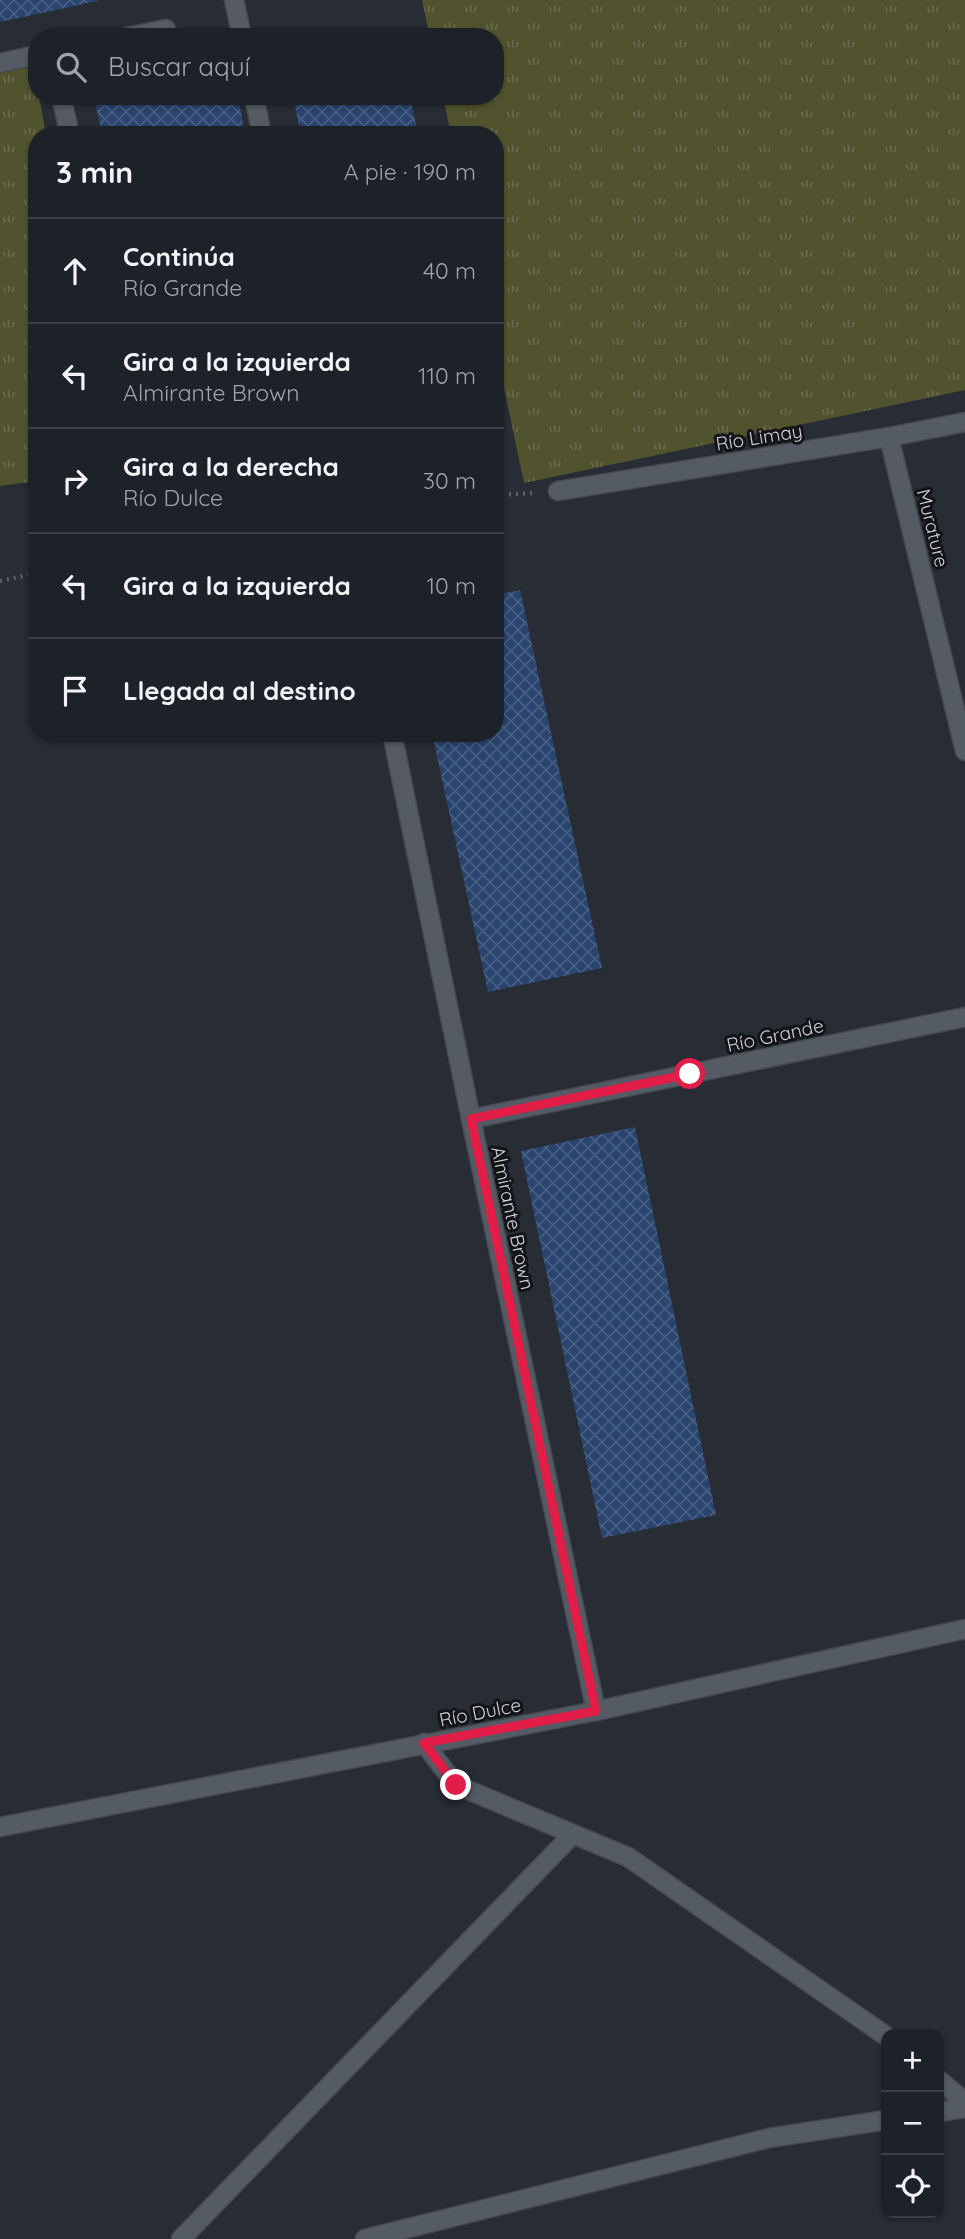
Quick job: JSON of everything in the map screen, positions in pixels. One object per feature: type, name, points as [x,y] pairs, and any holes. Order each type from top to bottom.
[{"type":"street","points":[[234,0],[240,28]]},
{"type":"street","points":[[0,63],[28,57]]},
{"type":"street","points":[[63,105],[68,126]]},
{"type":"street","points":[[256,105],[260,126]]},
{"type":"street","name":"Río Limay","points":[[558,491],[965,422]]},
{"type":"street","name":"Murature","points":[[889,437],[965,751]]},
{"type":"street","name":"Almirante Brown","points":[[394,742],[596,1711]]},
{"type":"street","name":"Río Grande","points":[[471,1119],[965,1017]]},
{"type":"street","name":"Río Dulce","points":[[0,1827],[596,1711],[965,1629]]},
{"type":"street","points":[[424,1743],[456,1785],[628,1857],[881,2033]]},
{"type":"street","points":[[181,2239],[573,1834]]},
{"type":"street","points":[[944,2084],[965,2102]]},
{"type":"street","points":[[944,2111],[965,2108]]},
{"type":"street","points":[[365,2239],[769,2138],[881,2121]]},
{"type":"path","points":[[504,494],[558,491]]},
{"type":"path","points":[[0,581],[28,575]]},
{"type":"green space","points":[[422,0],[965,0],[965,390],[524,483],[504,388],[504,126],[449,126],[445,105],[504,105],[504,28],[428,28]]},
{"type":"green space","points":[[28,67],[28,105],[41,105],[44,126],[28,126],[28,482],[0,486],[0,72]]},
{"type":"building","points":[[0,0],[97,0],[97,1],[0,22]]},
{"type":"building","points":[[96,105],[240,105],[243,126],[100,126]]},
{"type":"building","points":[[295,105],[412,105],[416,126],[299,126]]},
{"type":"building","points":[[520,590],[602,968],[488,992],[434,742],[504,742],[504,593]]},
{"type":"building","points":[[635,1127],[716,1515],[602,1538],[521,1151]]},
{"type":"route","points":[[456,1785],[424,1743],[596,1711],[471,1119],[690,1074]]}]
